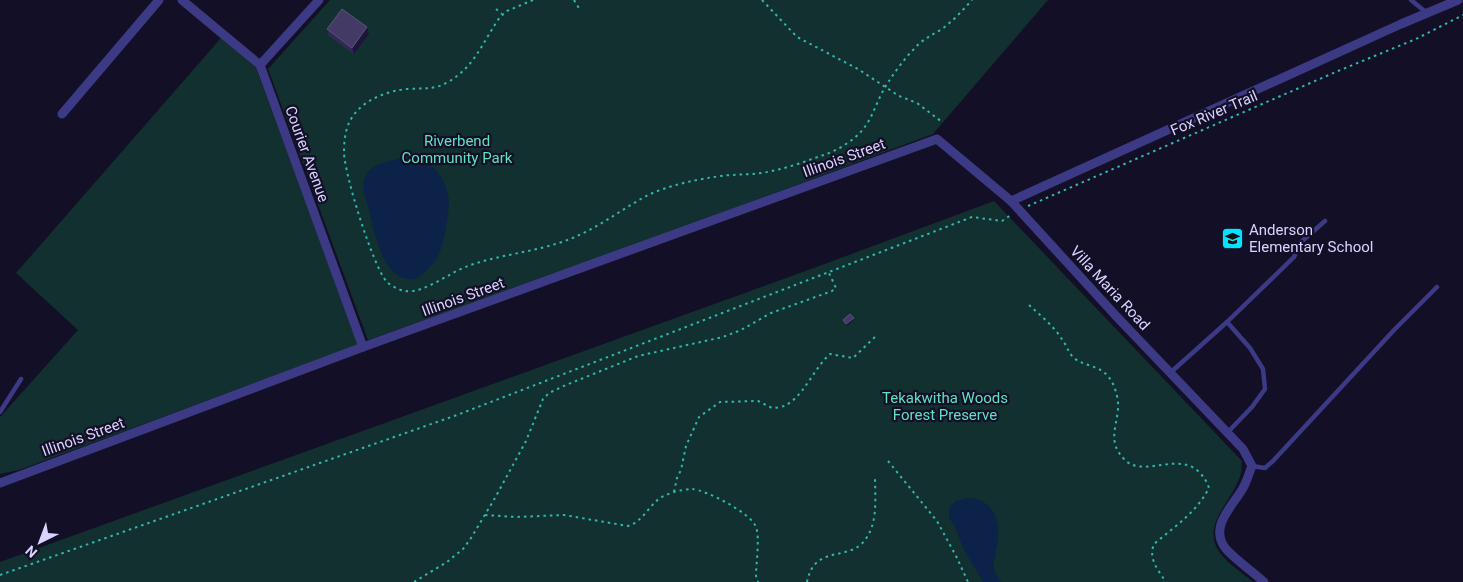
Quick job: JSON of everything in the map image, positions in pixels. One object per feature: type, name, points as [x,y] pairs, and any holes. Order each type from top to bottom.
[{"type":"street","points":[[62,114],[159,0]]},
{"type":"street","points":[[182,0],[260,65],[319,0]]},
{"type":"street","points":[[1011,201],[1458,0]]},
{"type":"street","name":"Courier Avenue","points":[[260,65],[364,348]]},
{"type":"street","name":"Villa Maria Road","points":[[937,139],[1011,201],[1243,449],[1252,466]]},
{"type":"street","name":"Illinois Street","points":[[0,483],[937,139]]},
{"type":"street","points":[[1252,466],[1244,487],[1227,510],[1221,523],[1220,536],[1226,548],[1264,582]]},
{"type":"lane","points":[[1411,0],[1427,13]]},
{"type":"lane","points":[[1170,373],[1227,322],[1294,257],[1300,243],[1325,221]]},
{"type":"lane","points":[[1252,466],[1265,468],[1274,461],[1395,329],[1437,287]]},
{"type":"lane","points":[[1227,322],[1250,348],[1263,369],[1264,389],[1252,407],[1227,433]]},
{"type":"lane","points":[[0,412],[21,378]]},
{"type":"path","points":[[533,0],[518,5],[502,14],[469,66],[448,83],[435,88],[394,92],[379,97],[365,104],[349,122],[344,153],[346,172],[357,209],[381,272],[387,282],[394,287],[407,292],[422,289],[468,266],[493,258],[545,247],[571,238],[650,195],[666,189],[714,177],[761,173],[789,167],[845,145],[868,124],[885,87],[919,44],[953,20],[972,0]]},
{"type":"path","points":[[574,0],[580,10]]},
{"type":"path","points":[[762,0],[797,38],[858,70],[899,96],[917,104],[942,122]]},
{"type":"path","points":[[496,9],[502,14]]},
{"type":"path","name":"Fox River Trail","points":[[830,273],[972,217],[1002,222],[1019,210],[1416,39],[1463,15]]},
{"type":"path","points":[[0,575],[457,415],[830,273],[836,288],[832,291],[771,313],[741,330],[723,337],[638,356],[566,384],[549,393],[543,398],[526,441],[486,514],[463,549],[447,562],[414,582]]},
{"type":"path","points":[[1029,305],[1064,341],[1067,350],[1073,358],[1099,369],[1112,383],[1118,408],[1114,442],[1117,450],[1126,462],[1142,467],[1177,463],[1187,465],[1196,470],[1208,483],[1208,488],[1200,503],[1176,527],[1154,544],[1152,556],[1155,566],[1166,582]]},
{"type":"path","points":[[674,492],[690,435],[699,417],[720,402],[758,400],[772,408],[785,406],[802,390],[813,376],[817,367],[830,354],[853,358],[877,335]]},
{"type":"path","points":[[888,461],[937,521],[968,582]]},
{"type":"path","points":[[807,582],[812,566],[817,562],[823,558],[846,552],[862,543],[868,537],[874,518],[876,498],[875,476]]},
{"type":"path","points":[[486,514],[516,517],[564,515],[628,526],[641,518],[656,501],[664,496],[692,489],[727,504],[751,519],[757,528],[756,576],[758,582]]},
{"type":"green space","name":"Riverbend Community Park","points":[[330,0],[1048,0],[933,134],[643,242],[368,340],[268,69]]},
{"type":"green space","points":[[221,38],[256,68],[358,345],[19,470],[0,474],[0,417],[78,330],[16,273]]},
{"type":"green space","name":"Tekakwitha Woods Forest Preserve","points":[[994,201],[1242,461],[1241,473],[1220,513],[1214,533],[1215,543],[1224,558],[1253,582],[0,582],[0,562]]},
{"type":"water","points":[[406,158],[428,164],[440,175],[449,201],[441,249],[435,261],[423,274],[411,279],[399,277],[386,262],[373,229],[363,187],[367,174],[376,166],[387,161]]},
{"type":"water","points":[[967,498],[982,501],[988,505],[995,516],[998,543],[994,571],[1001,582],[983,582],[964,550],[955,527],[949,518],[949,509],[952,505],[956,501]]},
{"type":"building","points":[[342,9],[367,27],[352,48],[327,29]]},
{"type":"building","points":[[850,314],[854,318],[846,324],[843,320]]},
{"type":"place","name":"Anderson Elementary School","points":[[1233,239]]}]
